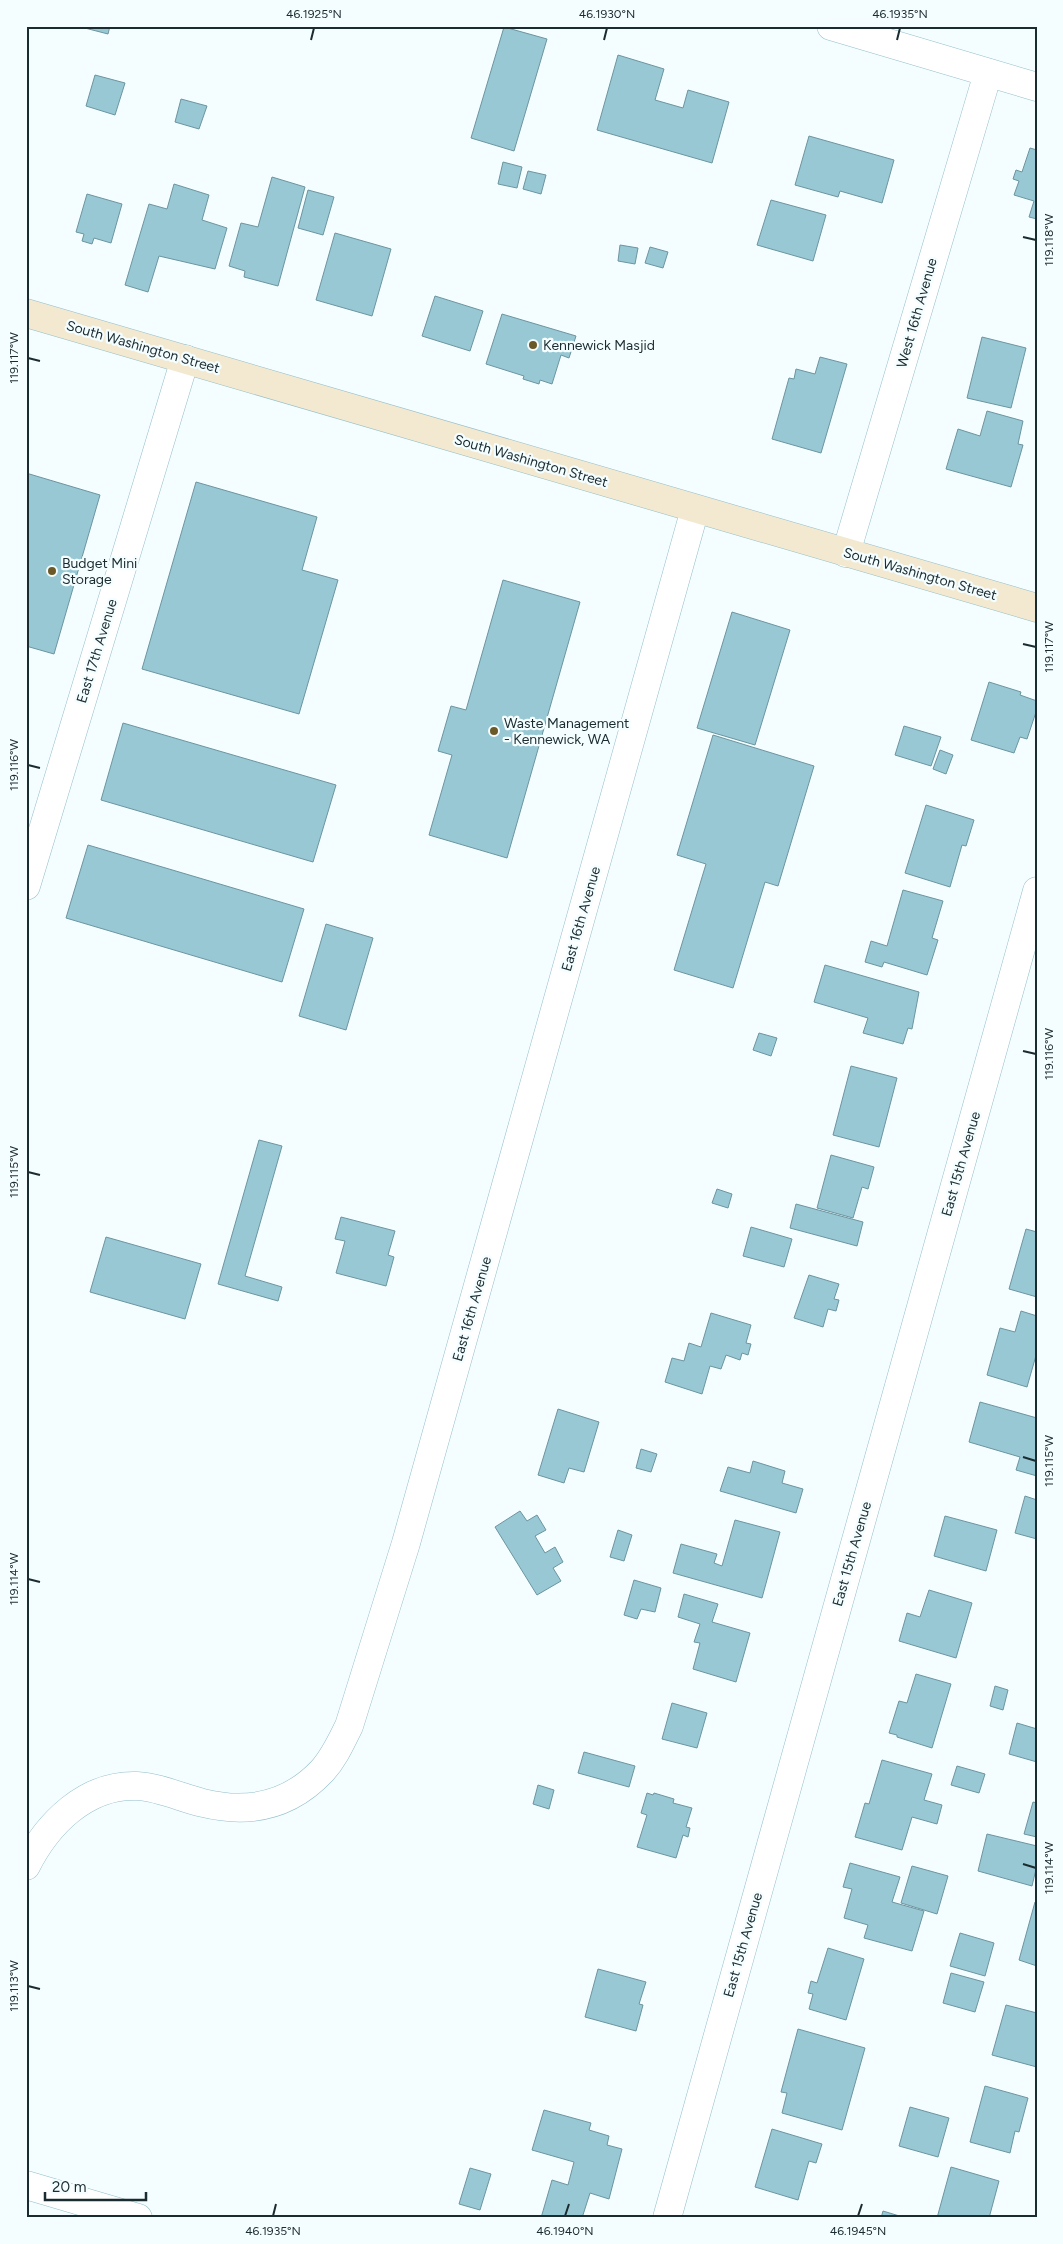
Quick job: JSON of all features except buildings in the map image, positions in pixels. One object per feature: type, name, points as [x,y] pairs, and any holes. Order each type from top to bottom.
[{"type":"main road","name":"South Washington Street","points":[[26,313],[1037,608]]},
{"type":"street","points":[[831,26],[1037,88]]},
{"type":"street","name":"West 16th Avenue","points":[[846,553],[988,74]]},
{"type":"street","name":"East 17th Avenue","points":[[26,886],[184,359]]},
{"type":"street","name":"East 16th Avenue","points":[[26,1866],[37,1844],[77,1799],[109,1788],[138,1786],[206,1804],[233,1808],[259,1808],[282,1800],[322,1772],[337,1751],[349,1726],[409,1534],[695,509]]},
{"type":"street","name":"East 15th Avenue","points":[[667,2218],[1037,891]]},
{"type":"street","points":[[26,2185],[138,2218]]},
{"type":"place","name":"Kennewick Masjid","points":[[533,345]]},
{"type":"place","name":"Budget Mini Storage","points":[[52,571]]},
{"type":"place","name":"Waste Management - Kennewick, WA","points":[[494,731]]}]
